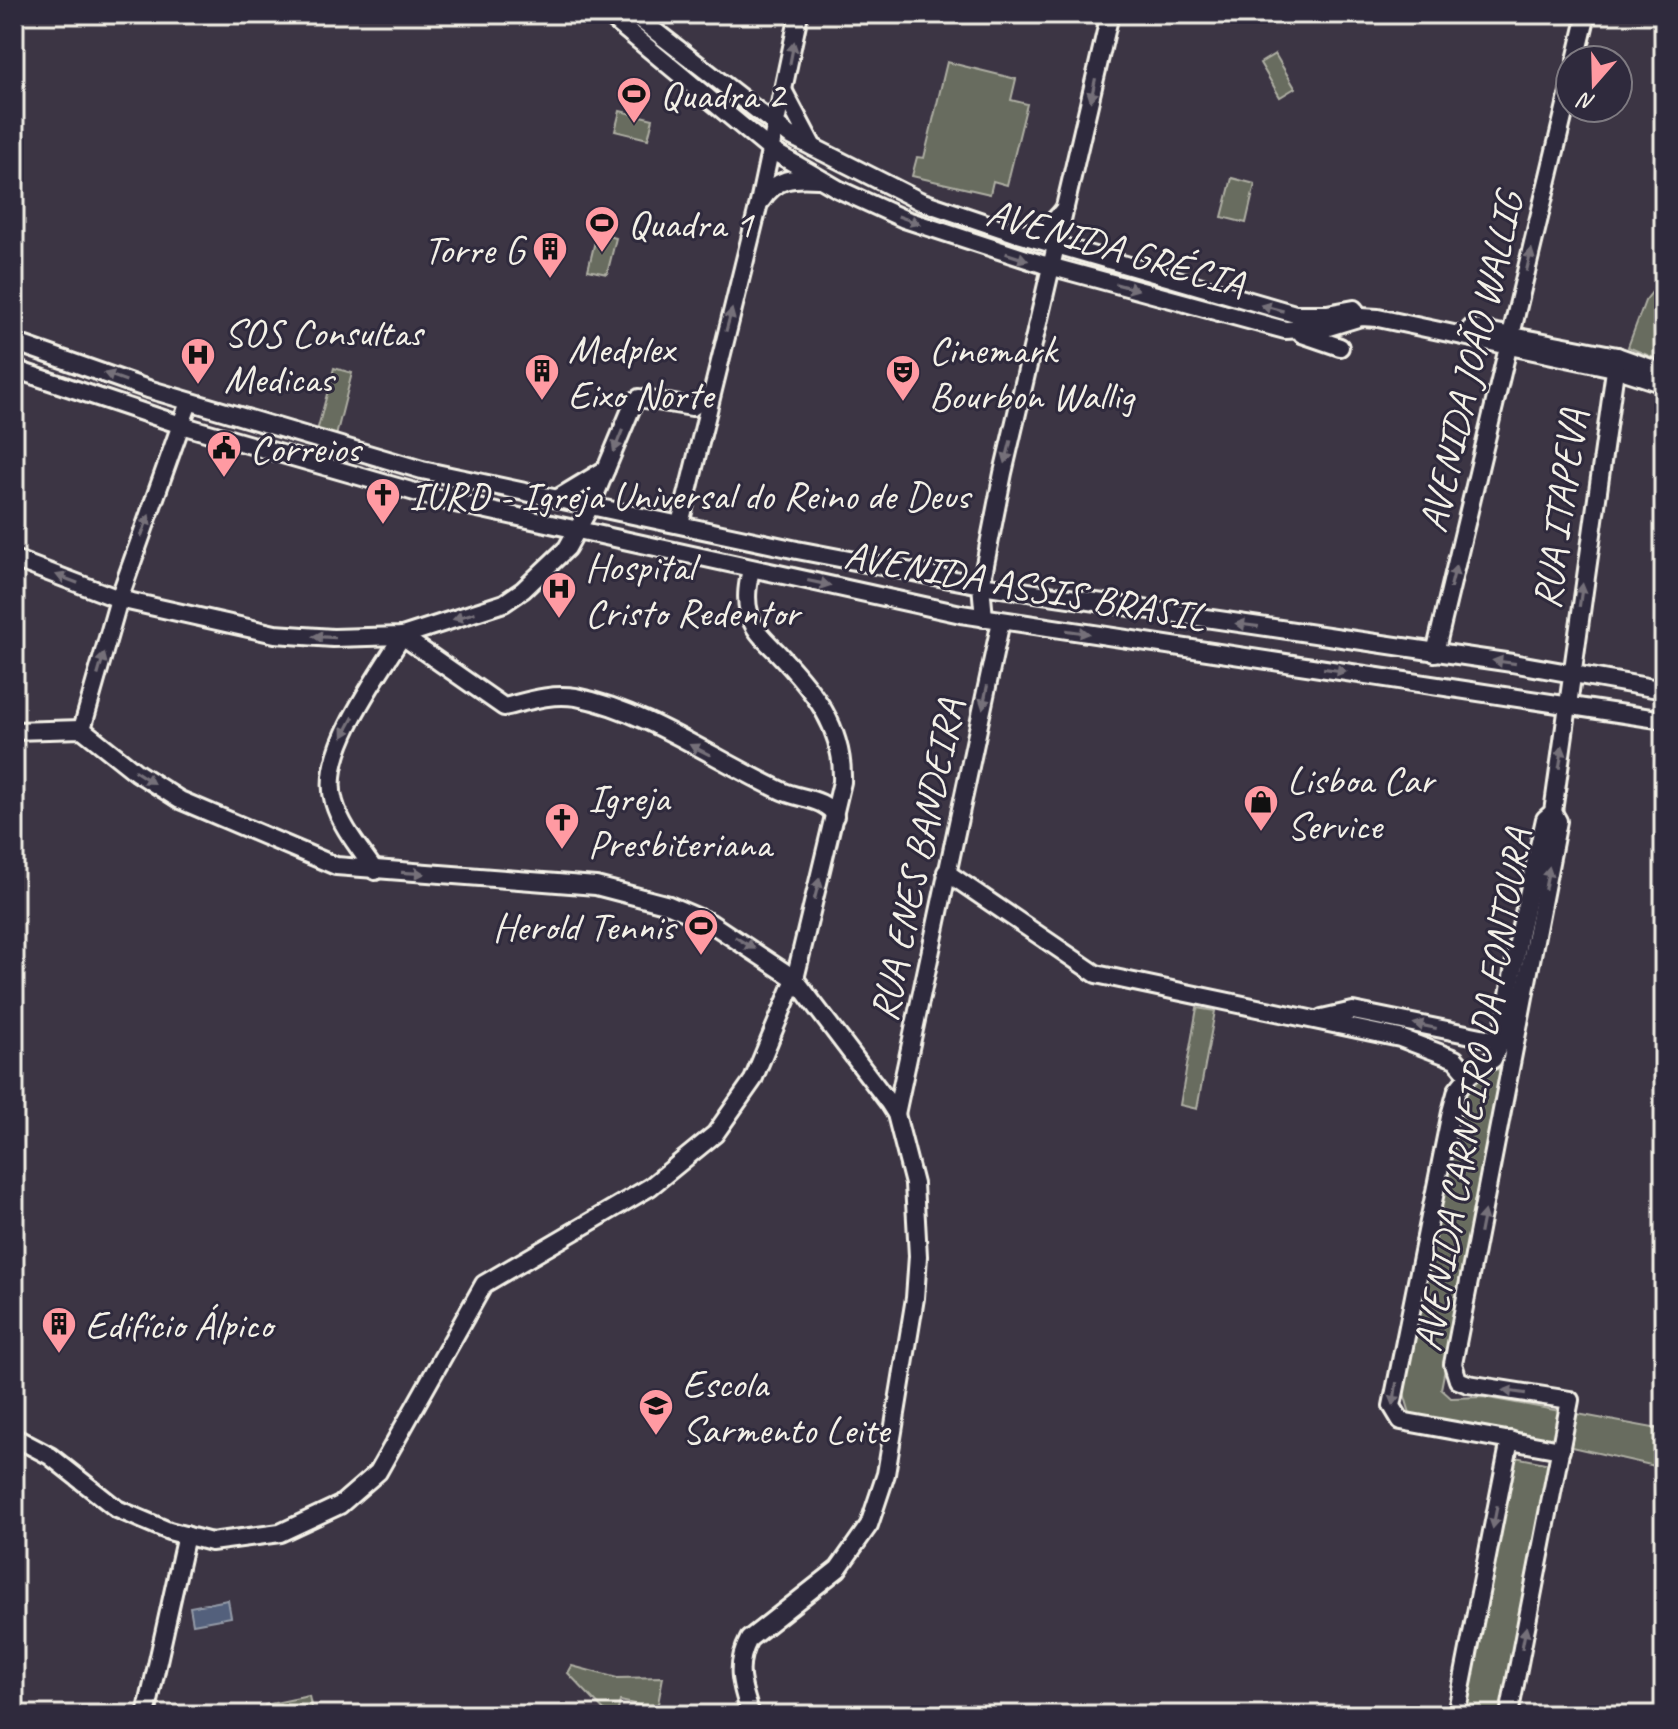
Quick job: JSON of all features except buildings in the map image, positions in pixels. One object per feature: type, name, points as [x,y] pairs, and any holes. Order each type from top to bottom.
[{"type":"street","name":"AVENIDA GRÉCIA","points":[[607,14],[771,150],[819,179],[904,219],[1052,267],[1285,330],[1325,328],[1361,317],[1378,318],[1664,372]]},
{"type":"street","name":"AVENIDA GRÉCIA","points":[[633,14],[776,126],[816,150],[920,201],[1058,246],[1295,314],[1308,316],[1362,308],[1510,342]]},
{"type":"street","points":[[680,524],[759,203],[799,14]]},
{"type":"street","name":"RUA ENES BANDEIRA","points":[[896,1114],[946,872],[992,619],[981,585],[1003,473],[1110,14]]},
{"type":"street","points":[[1580,44],[1587,14]]},
{"type":"street","points":[[784,92],[797,122],[816,150]]},
{"type":"street","points":[[721,108],[776,126]]},
{"type":"street","name":"AVENIDA JOÃO WALLIG","points":[[1435,653],[1561,124]]},
{"type":"street","points":[[759,203],[778,182],[799,178],[819,179]]},
{"type":"street","points":[[1015,233],[1038,232],[1057,218],[1068,204]]},
{"type":"street","points":[[1285,330],[1340,347]]},
{"type":"street","name":"AVENIDA ASSIS BRASIL","points":[[14,342],[189,402],[422,470],[981,585],[1570,672],[1664,690]]},
{"type":"street","name":"AVENIDA GRÉCIA","points":[[1616,362],[1664,384]]},
{"type":"street","name":"RUA ITAPEVA","points":[[1570,672],[1616,362]]},
{"type":"street","name":"AVENIDA ASSIS BRASIL","points":[[14,369],[181,425],[446,501],[751,569],[992,619],[1570,703],[1664,720]]},
{"type":"street","points":[[14,559],[119,599],[275,634],[333,638],[402,636],[504,603],[523,590],[567,548],[591,505],[639,398],[692,407],[710,395]]},
{"type":"street","points":[[82,729],[119,599],[189,402]]},
{"type":"street","points":[[692,407],[703,424]]},
{"type":"street","points":[[558,498],[606,469]]},
{"type":"street","points":[[14,1437],[50,1456],[117,1509],[186,1535],[211,1542],[280,1533],[340,1505],[378,1472],[484,1284],[650,1187],[715,1134],[753,1080],[795,979],[837,808],[843,759],[830,716],[798,674],[758,633],[749,614],[747,591],[751,569]]},
{"type":"street","points":[[402,636],[504,707],[555,694],[599,704],[634,717],[785,793],[837,808]]},
{"type":"street","points":[[375,871],[344,824],[334,803],[330,781],[340,743],[402,636]]},
{"type":"street","name":"AVENIDA CARNEIRO DA FONTOURA","points":[[1561,1450],[1570,1400],[1458,1380],[1453,1364],[1509,1043],[1558,821],[1553,812],[1570,703],[1570,672]]},
{"type":"street","points":[[14,731],[82,729],[136,772],[180,800],[336,866],[375,871],[526,878],[633,894],[709,922],[795,979],[896,1114],[914,1184],[918,1256],[911,1325],[886,1474],[869,1525],[838,1569],[749,1639],[742,1652],[739,1677],[751,1715]]},
{"type":"street","points":[[946,872],[1096,974],[1400,1038],[1455,1059],[1469,1075]]},
{"type":"street","points":[[779,967],[794,966],[799,961]]},
{"type":"street","points":[[1320,1019],[1353,1011],[1509,1043]]},
{"type":"street","points":[[1349,1029],[1353,1011]]},
{"type":"street","name":"AVENIDA CARNEIRO DA FONTOURA","points":[[1509,1043],[1493,1059],[1469,1075],[1457,1090],[1392,1406],[1401,1421],[1510,1440]]},
{"type":"street","points":[[1456,1715],[1510,1440],[1561,1450],[1509,1715]]},
{"type":"street","points":[[146,1715],[186,1535]]},
{"type":"green space","points":[[1275,54],[1295,88],[1280,97],[1260,63]]},
{"type":"green space","points":[[947,62],[1016,79],[1011,100],[1027,104],[1007,185],[993,181],[990,194],[912,176],[917,157],[924,158]]},
{"type":"green space","name":"Quadra 2","points":[[620,111],[653,119],[648,139],[615,131]]},
{"type":"green space","points":[[1232,178],[1255,184],[1246,223],[1222,217]]},
{"type":"green space","name":"Quadra 1","points":[[597,233],[616,238],[607,274],[588,270]]},
{"type":"green space","points":[[1664,277],[1664,362],[1628,347],[1645,301]]},
{"type":"green space","points":[[334,368],[352,373],[335,440],[316,435]]},
{"type":"green space","points":[[1197,1008],[1215,1011],[1197,1109],[1180,1105]]},
{"type":"green space","points":[[1498,1069],[1502,1076],[1441,1389],[1451,1398],[1483,1397],[1560,1411],[1553,1440],[1411,1417],[1404,1393],[1458,1112],[1477,1078]]},
{"type":"green space","points":[[1572,1413],[1664,1430],[1664,1468],[1567,1446]]},
{"type":"green space","points":[[1515,1457],[1550,1464],[1503,1715],[1465,1715]]},
{"type":"green space","points":[[572,1666],[617,1678],[663,1677],[657,1709],[620,1701],[617,1715],[608,1715],[568,1673]]},
{"type":"green space","points":[[309,1696],[313,1715],[267,1715],[265,1705]]},
{"type":"water","points":[[228,1600],[231,1617],[193,1624],[190,1607]]},
{"type":"place","name":"Quadra 2","points":[[634,125]]},
{"type":"place","name":"Quadra 1","points":[[602,254]]},
{"type":"place","name":"Torre G","points":[[550,280]]},
{"type":"place","name":"SOS Consultas Medicas","points":[[198,386]]},
{"type":"place","name":"Medplex Eixo Norte","points":[[542,402]]},
{"type":"place","name":"Cinemark Bourbon Wallig","points":[[903,403]]},
{"type":"place","name":"Correios","points":[[224,479]]},
{"type":"place","name":"IURD - Igreja Universal do Reino de Deus","points":[[383,526]]},
{"type":"place","name":"Hospital Cristo Redentor","points":[[559,620]]},
{"type":"place","name":"Lisboa Car Service","points":[[1261,833]]},
{"type":"place","name":"Igreja Presbiteriana","points":[[562,851]]},
{"type":"place","name":"Herold Tennis","points":[[701,957]]},
{"type":"place","name":"Edifício Álpico","points":[[59,1355]]},
{"type":"place","name":"Escola Sarmento Leite","points":[[656,1437]]}]
